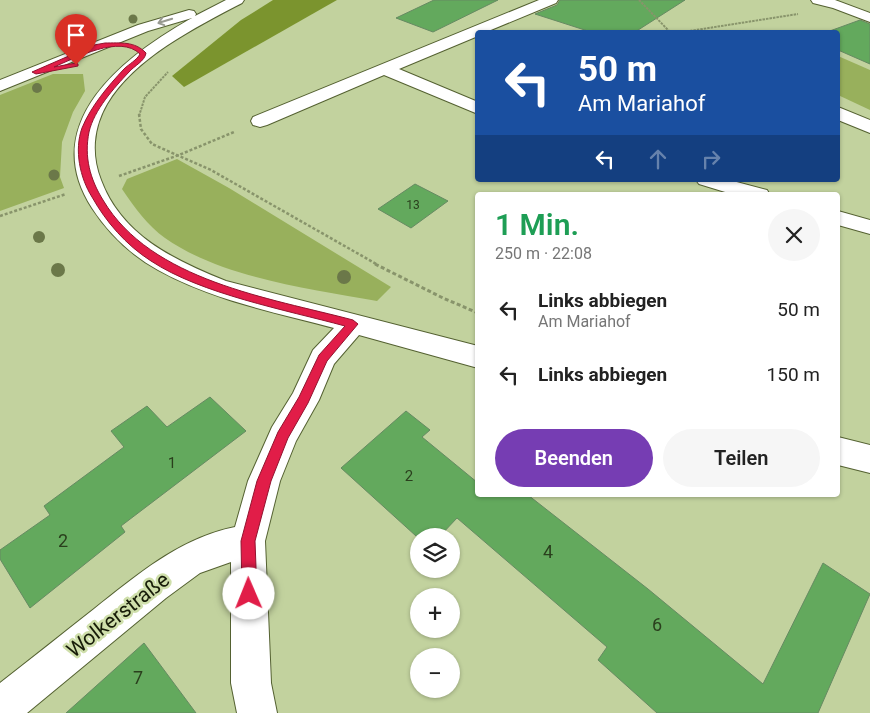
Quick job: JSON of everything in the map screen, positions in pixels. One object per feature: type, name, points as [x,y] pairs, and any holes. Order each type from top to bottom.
[{"type":"street","points":[[480,30],[551,0]]},
{"type":"street","points":[[818,0],[838,5],[870,18]]},
{"type":"street","points":[[0,86],[143,28],[233,2]]},
{"type":"street","points":[[233,2],[189,24],[143,56],[127,69],[100,102],[86,128],[83,158],[90,186],[108,216],[119,229],[154,258],[170,267],[220,288],[475,356]]},
{"type":"street","points":[[260,121],[475,32]]},
{"type":"street","points":[[96,47],[112,44],[131,46],[141,51],[143,56]]},
{"type":"street","points":[[36,72],[63,66],[101,66],[127,69]]},
{"type":"street","points":[[386,70],[475,108]]},
{"type":"street","points":[[840,114],[870,127]]},
{"type":"street","points":[[713,182],[748,192]]},
{"type":"street","points":[[840,219],[870,227]]},
{"type":"street","points":[[257,713],[251,683],[248,541],[264,481],[283,436],[304,400],[323,358],[353,324]]},
{"type":"street","points":[[840,452],[870,459]]},
{"type":"street","name":"Wolkerstraße","points":[[0,709],[160,580],[188,561],[219,547],[248,541]]},
{"type":"path","points":[[639,0],[668,30]]},
{"type":"path","points":[[697,30],[801,14]]},
{"type":"path","points":[[174,66],[156,82],[143,100],[139,112],[140,128],[152,144],[179,155],[273,204],[328,238],[410,282],[454,304],[475,312]]},
{"type":"path","points":[[0,216],[179,155],[260,121]]},
{"type":"green space","points":[[273,0],[337,0],[184,87],[172,76],[241,20]]},
{"type":"green space","points":[[840,57],[870,70],[870,110],[840,96]]},
{"type":"green space","points":[[53,74],[83,74],[85,91],[73,112],[62,142],[60,177],[64,188],[0,211],[0,95]]},
{"type":"green space","points":[[177,159],[229,188],[391,287],[377,301],[267,280],[213,263],[188,252],[153,228],[122,189],[127,179]]},
{"type":"building","points":[[434,0],[498,0],[433,32],[396,18]]},
{"type":"building","points":[[560,0],[685,0],[638,30],[585,30],[535,14],[557,5]]},
{"type":"building","points":[[860,20],[870,24],[870,64],[840,51],[840,30],[832,30]]},
{"type":"building","points":[[415,184],[448,201],[411,228],[378,209]]},
{"type":"building","points":[[210,397],[246,431],[121,526],[125,532],[30,608],[0,559],[0,550],[50,515],[44,506],[124,447],[111,431],[147,406],[167,427]]},
{"type":"building","points":[[406,411],[430,430],[422,437],[475,481],[475,497],[531,497],[648,589],[763,684],[823,563],[870,594],[818,713],[657,713],[598,660],[607,647],[457,518],[448,528],[410,528],[410,531],[341,468]]},
{"type":"building","points":[[144,643],[196,713],[66,713]]},
{"type":"route","points":[[76,65],[49,68],[36,72],[105,45],[119,44],[131,46],[138,48],[143,53],[143,56],[127,69],[100,102],[86,128],[83,144],[85,171],[90,186],[108,216],[119,229],[154,258],[191,277],[264,301],[353,324],[323,358],[304,400],[283,436],[264,481],[248,541],[249,594]]}]
